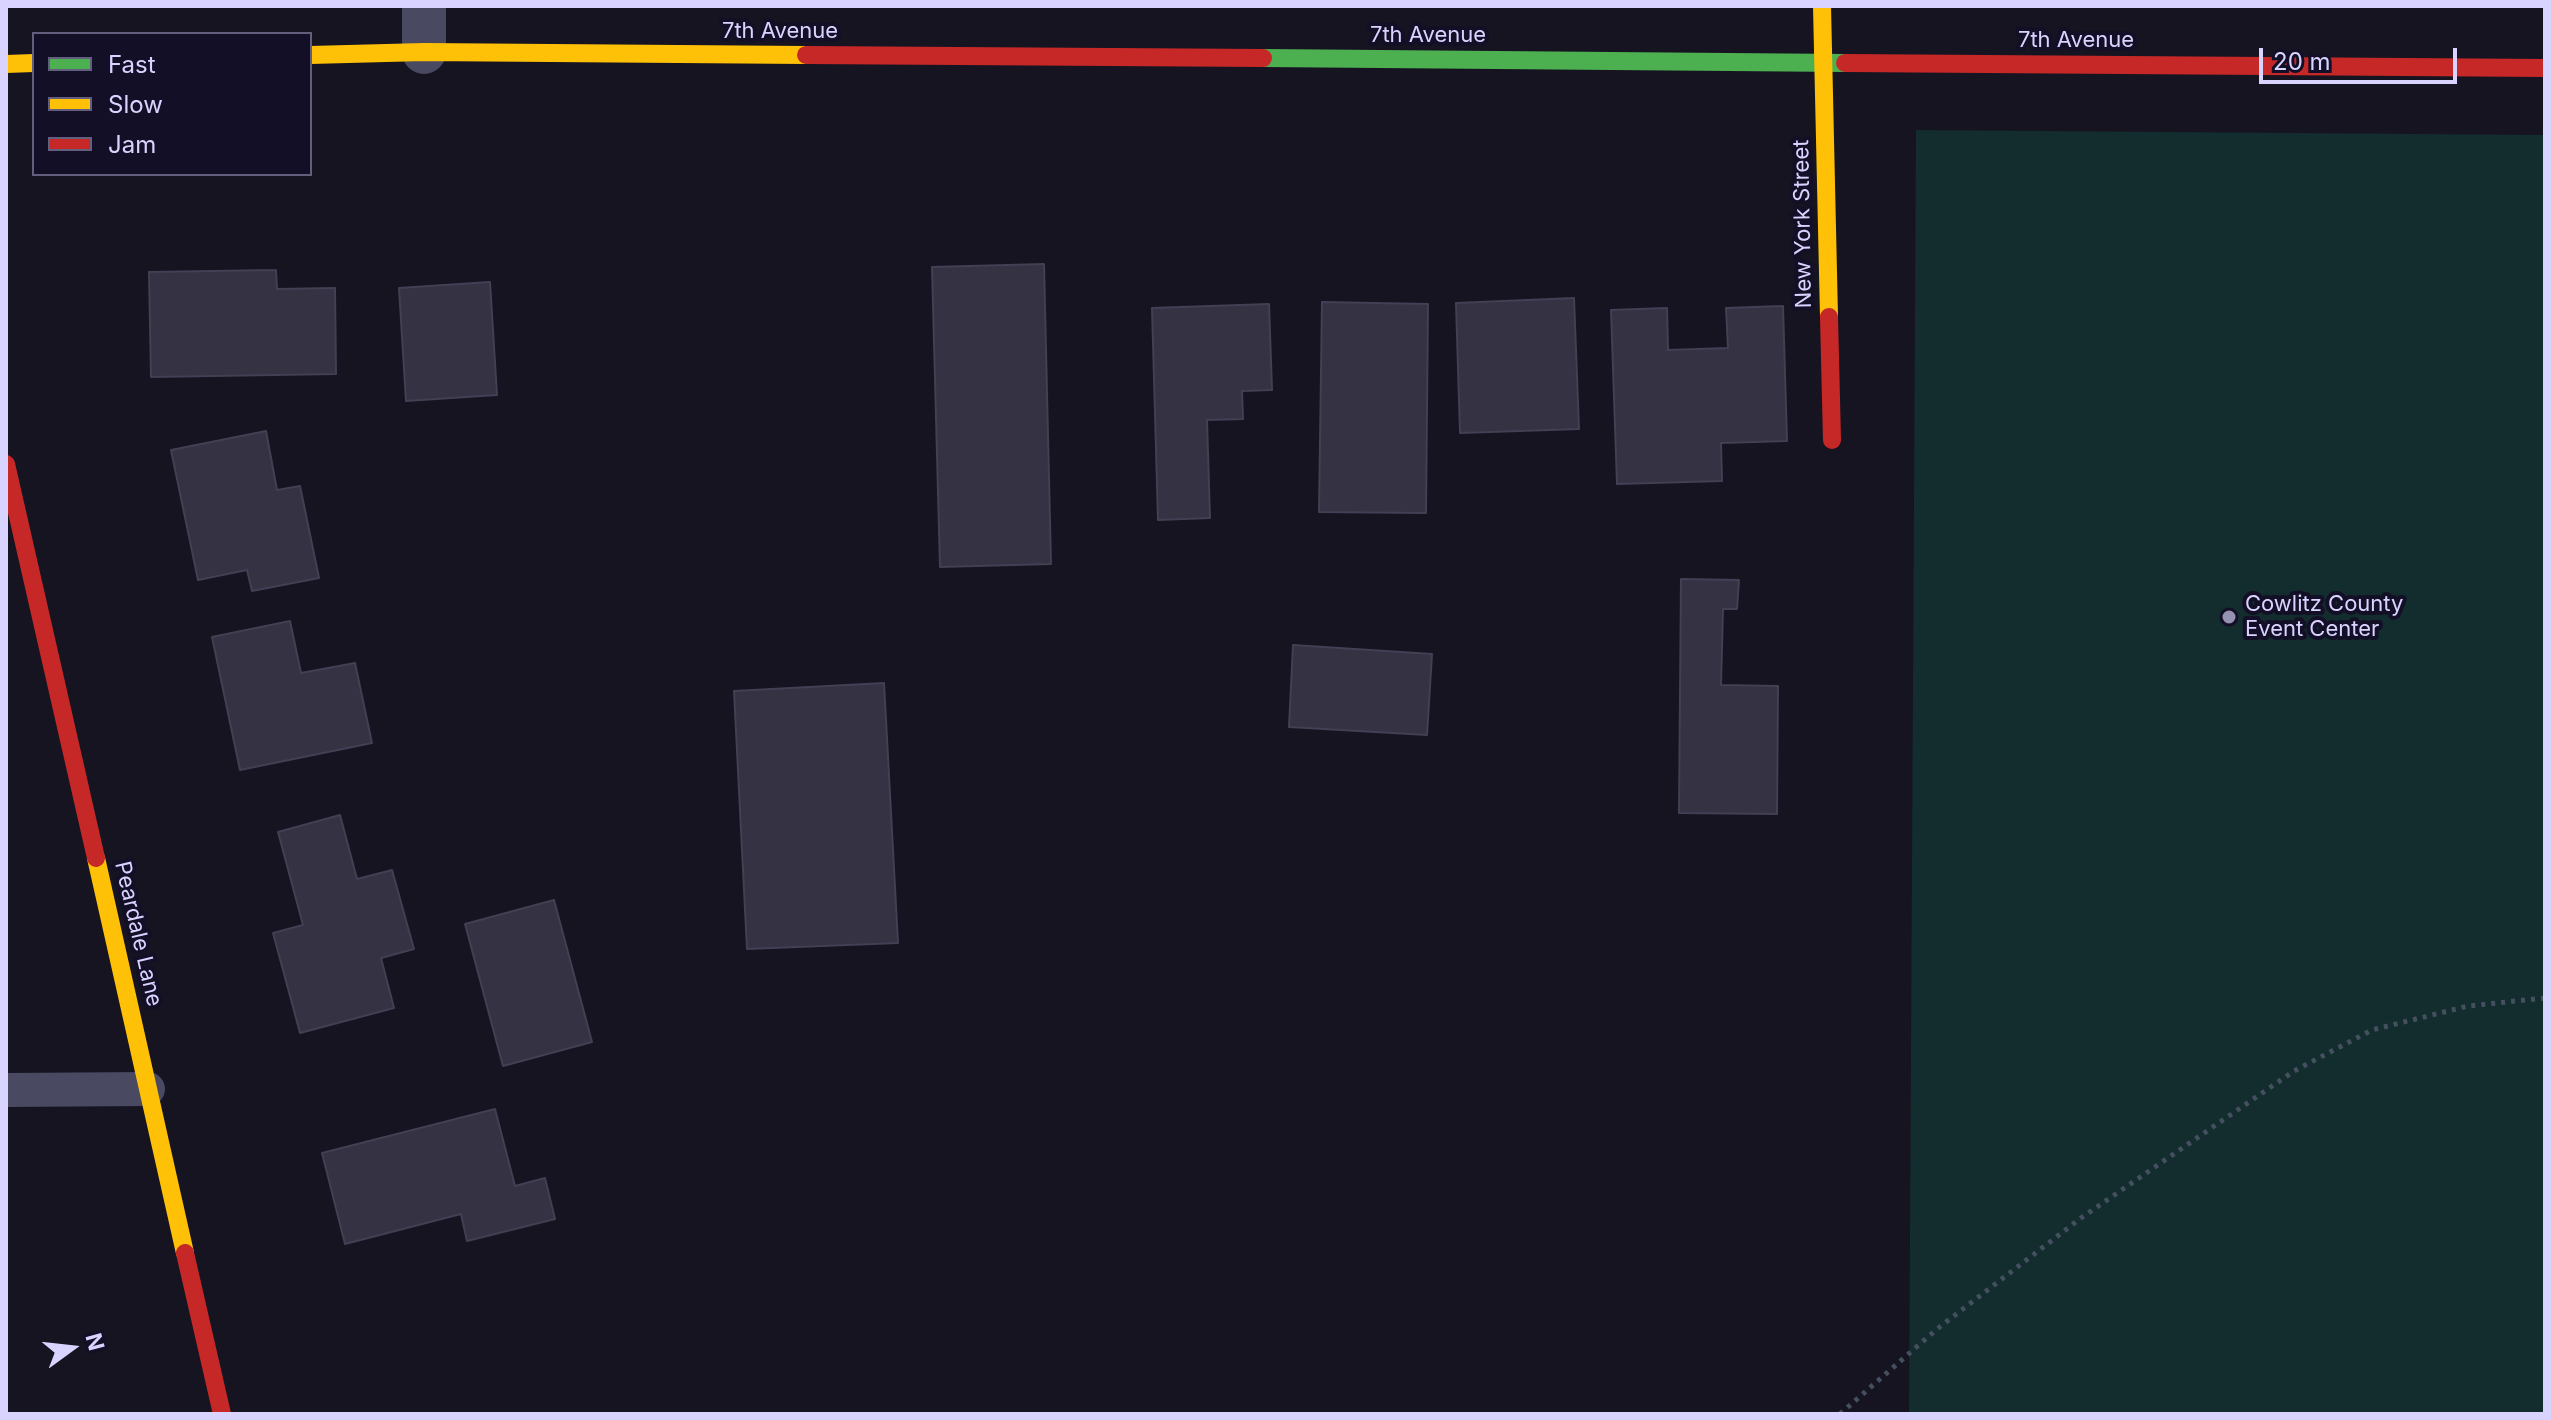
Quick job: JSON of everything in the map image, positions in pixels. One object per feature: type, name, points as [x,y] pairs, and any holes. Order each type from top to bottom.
[{"type":"street","points":[[424,6],[424,52]]},
{"type":"street","name":"New York Street","points":[[1822,6],[1832,440]]},
{"type":"street","name":"7th Avenue","points":[[312,55],[424,52],[2545,68]]},
{"type":"street","points":[[6,64],[32,63]]},
{"type":"street","name":"Peardale Lane","points":[[6,464],[222,1414]]},
{"type":"lane","points":[[6,1090],[148,1089]]},
{"type":"path","points":[[1840,1414],[1937,1329],[2081,1218],[2294,1071],[2372,1030],[2468,1006],[2545,998]]},
{"type":"green space","name":"Cowlitz County Event Center","points":[[1916,130],[2545,135],[2545,1414],[1909,1414]]},
{"type":"building","points":[[1044,264],[1051,564],[940,567],[932,267]]},
{"type":"building","points":[[276,270],[277,289],[335,288],[336,374],[151,377],[149,272]]},
{"type":"building","points":[[490,282],[497,395],[406,401],[399,288]]},
{"type":"building","points":[[1574,298],[1579,429],[1460,433],[1456,303]]},
{"type":"building","points":[[1322,302],[1428,304],[1426,513],[1319,512]]},
{"type":"building","points":[[1269,304],[1272,390],[1242,391],[1243,419],[1207,420],[1210,518],[1158,520],[1152,308]]},
{"type":"building","points":[[1783,306],[1787,441],[1721,443],[1722,481],[1617,484],[1611,310],[1667,308],[1668,350],[1728,348],[1726,308]]},
{"type":"building","points":[[266,431],[277,490],[300,486],[319,578],[252,591],[247,570],[198,580],[171,450]]},
{"type":"building","points":[[1681,579],[1739,580],[1737,609],[1723,609],[1721,685],[1778,686],[1777,814],[1679,813]]},
{"type":"building","points":[[290,621],[301,673],[355,663],[372,743],[240,770],[212,637]]},
{"type":"building","points":[[1293,645],[1432,654],[1427,735],[1289,727]]},
{"type":"building","points":[[884,683],[898,943],[747,949],[734,691]]},
{"type":"building","points":[[340,815],[357,879],[392,870],[414,949],[381,958],[394,1008],[300,1033],[273,933],[303,925],[278,832]]},
{"type":"building","points":[[554,900],[592,1042],[503,1066],[465,924]]},
{"type":"building","points":[[495,1109],[515,1186],[545,1178],[555,1219],[467,1241],[461,1214],[345,1244],[322,1153]]},
{"type":"traffic: fast","points":[[1263,58],[1845,63]]},
{"type":"traffic: slow","points":[[1822,6],[1829,317]]},
{"type":"traffic: slow","points":[[312,55],[424,52],[806,55]]},
{"type":"traffic: slow","points":[[6,64],[32,63]]},
{"type":"traffic: slow","points":[[96,858],[185,1253]]},
{"type":"traffic: jam","points":[[806,55],[1263,58]]},
{"type":"traffic: jam","points":[[1845,63],[2545,68]]},
{"type":"traffic: jam","points":[[1829,317],[1832,440]]},
{"type":"traffic: jam","points":[[6,464],[96,858]]},
{"type":"traffic: jam","points":[[185,1253],[222,1414]]},
{"type":"place","name":"Cowlitz County Event Center","points":[[2229,617]]}]
